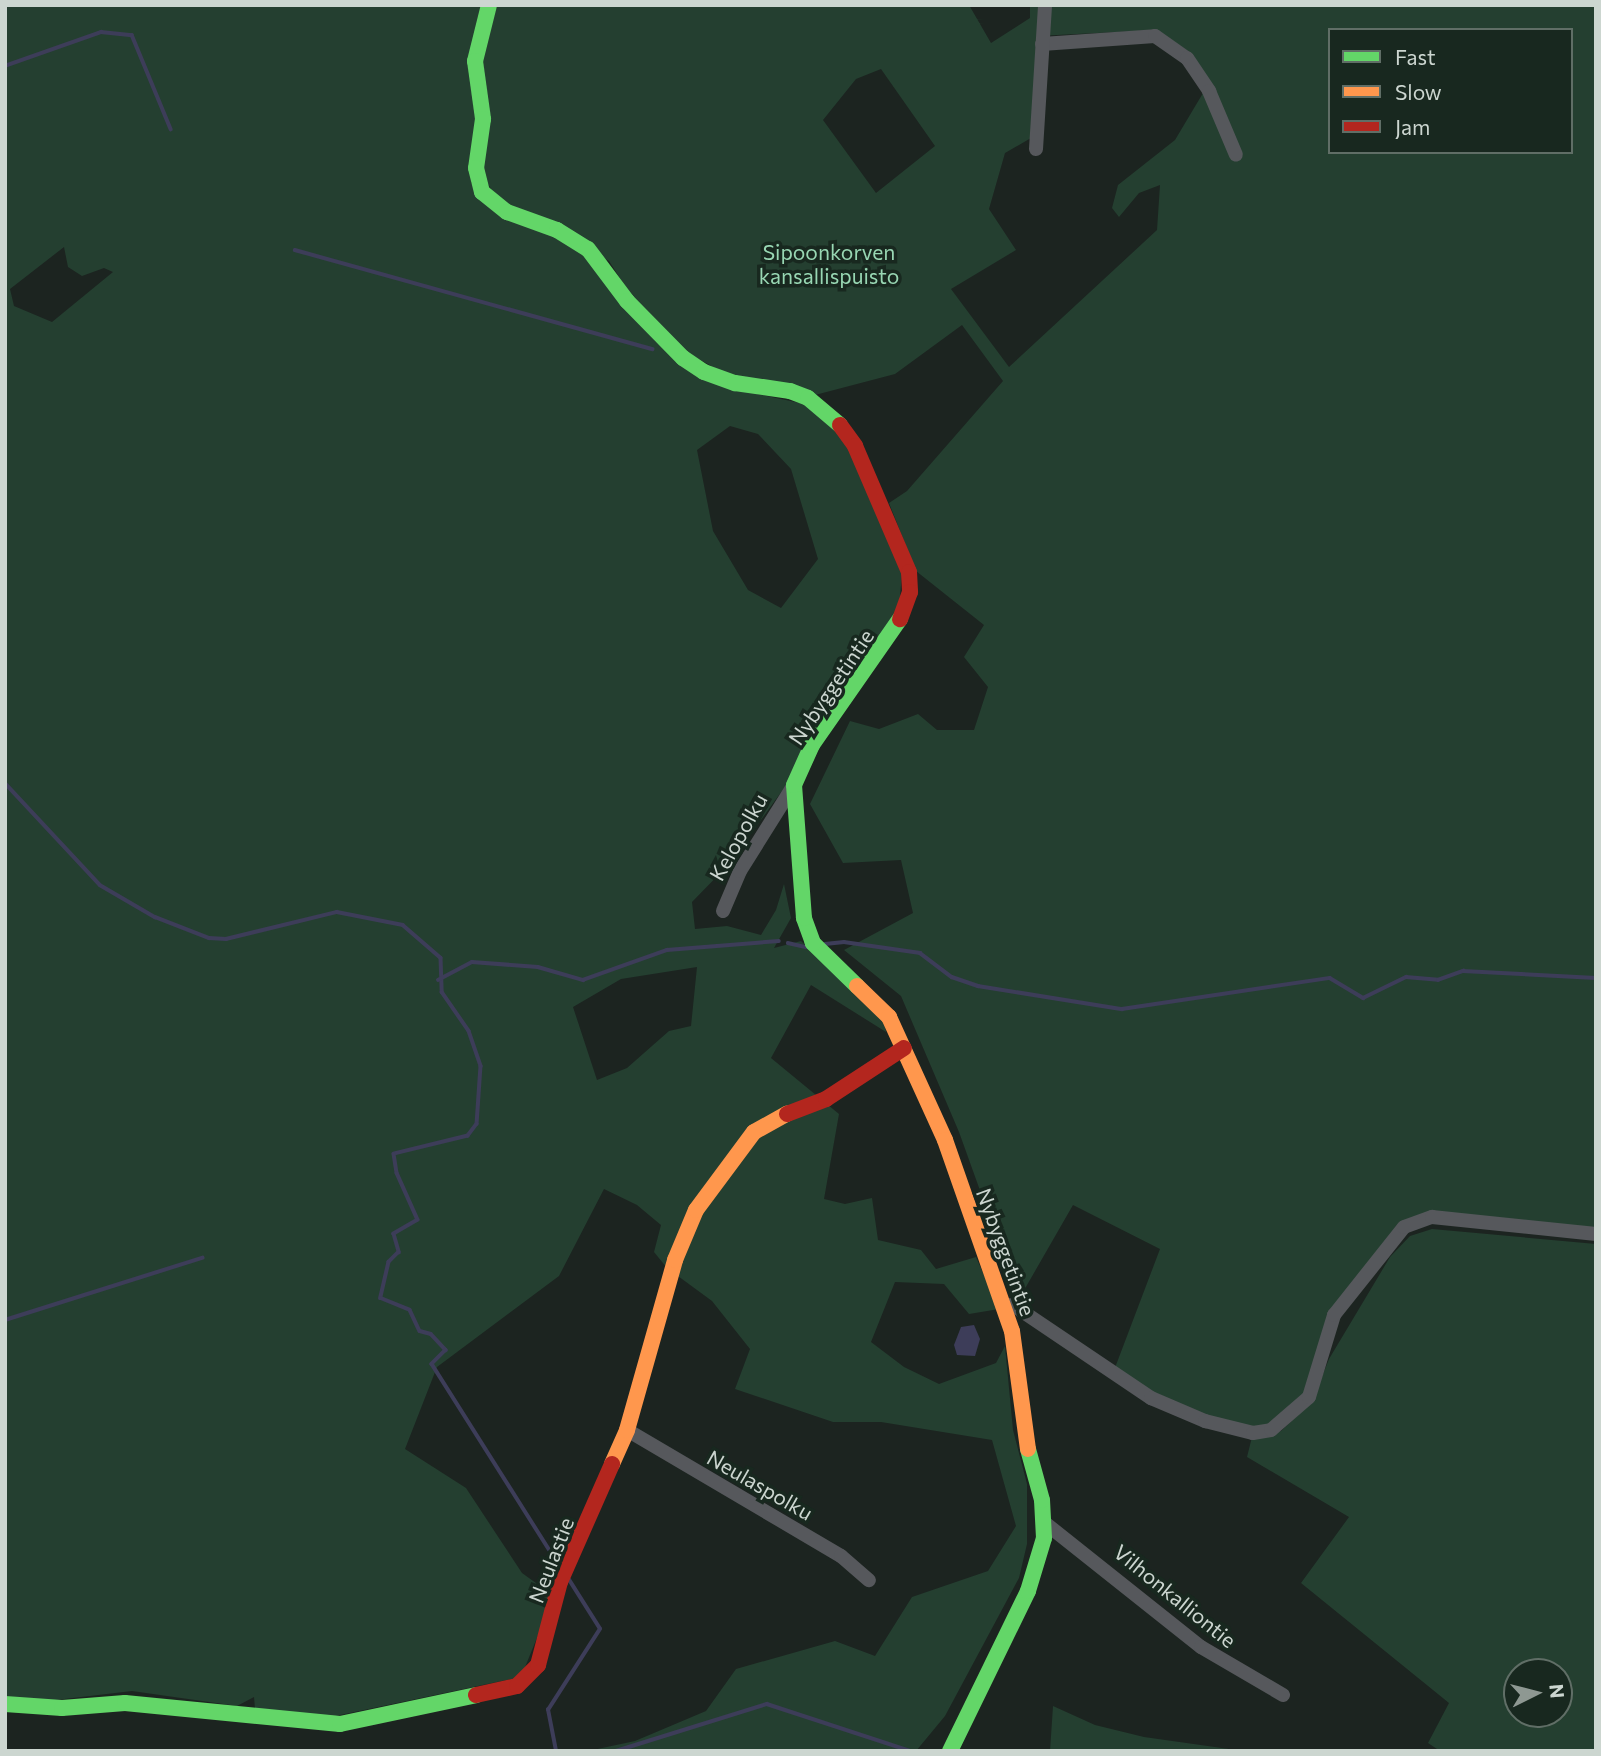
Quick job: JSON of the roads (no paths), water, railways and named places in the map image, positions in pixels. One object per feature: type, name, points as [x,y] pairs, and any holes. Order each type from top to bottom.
[{"type":"street","name":"Nybyggetintie","points":[[489,5],[475,61],[483,119],[476,168],[482,192],[507,212],[557,229],[588,249],[627,301],[683,358],[720,379],[799,394],[838,422],[855,446],[909,572],[905,609],[875,660],[812,745],[794,785],[797,859],[804,918],[813,943],[889,1017],[945,1140],[1004,1304],[1019,1367],[1022,1426],[1045,1523],[1039,1562],[1016,1622],[950,1751]]},
{"type":"street","points":[[1036,149],[1045,5]]},
{"type":"street","points":[[1042,44],[1155,36],[1187,58],[1209,91],[1236,155]]},
{"type":"street","name":"Kelopolku","points":[[723,911],[740,871],[794,785]]},
{"type":"street","name":"Neulastie","points":[[5,1704],[62,1708],[125,1703],[307,1724],[340,1724],[516,1686],[538,1665],[561,1581],[627,1430],[682,1239],[729,1160],[754,1132],[794,1110],[826,1099],[904,1048]]},
{"type":"street","points":[[1004,1304],[1016,1307],[1090,1361],[1151,1398],[1205,1421],[1252,1433],[1271,1430],[1309,1397],[1334,1315],[1404,1227],[1432,1217],[1596,1234]]},
{"type":"street","name":"Neulaspolku","points":[[627,1430],[841,1556],[869,1580]]},
{"type":"street","name":"Vilhonkalliontie","points":[[1045,1523],[1201,1647],[1283,1695]]},
{"type":"water","points":[[974,1325],[980,1339],[975,1356],[957,1355],[954,1345],[961,1327]]},
{"type":"waterway","points":[[5,66],[101,32],[132,35],[171,129]]},
{"type":"waterway","points":[[295,250],[653,349]]},
{"type":"waterway","points":[[5,783],[100,885],[155,917],[209,938],[226,939],[337,912],[403,925],[441,958],[442,992],[469,1031],[481,1066],[477,1124],[468,1136],[394,1154],[397,1173],[418,1220],[394,1234],[399,1252],[389,1262],[381,1298],[410,1310],[420,1331],[431,1334],[446,1350],[432,1364],[559,1565]]},
{"type":"waterway","points":[[438,980],[472,962],[538,967],[583,980],[667,950],[779,941]]},
{"type":"waterway","points":[[825,944],[844,942],[920,953],[952,977],[978,986],[1122,1009],[1330,978],[1363,998],[1406,977],[1438,980],[1463,971],[1596,978]]},
{"type":"waterway","points":[[788,943],[806,947]]},
{"type":"waterway","points":[[5,1320],[202,1258]]},
{"type":"waterway","points":[[556,1751],[548,1710],[600,1629],[569,1580]]},
{"type":"waterway","points":[[616,1751],[767,1704],[911,1751]]},
{"type":"park label","name":"Sipoonkorven kansallispuisto","points":[[829,264]]}]
